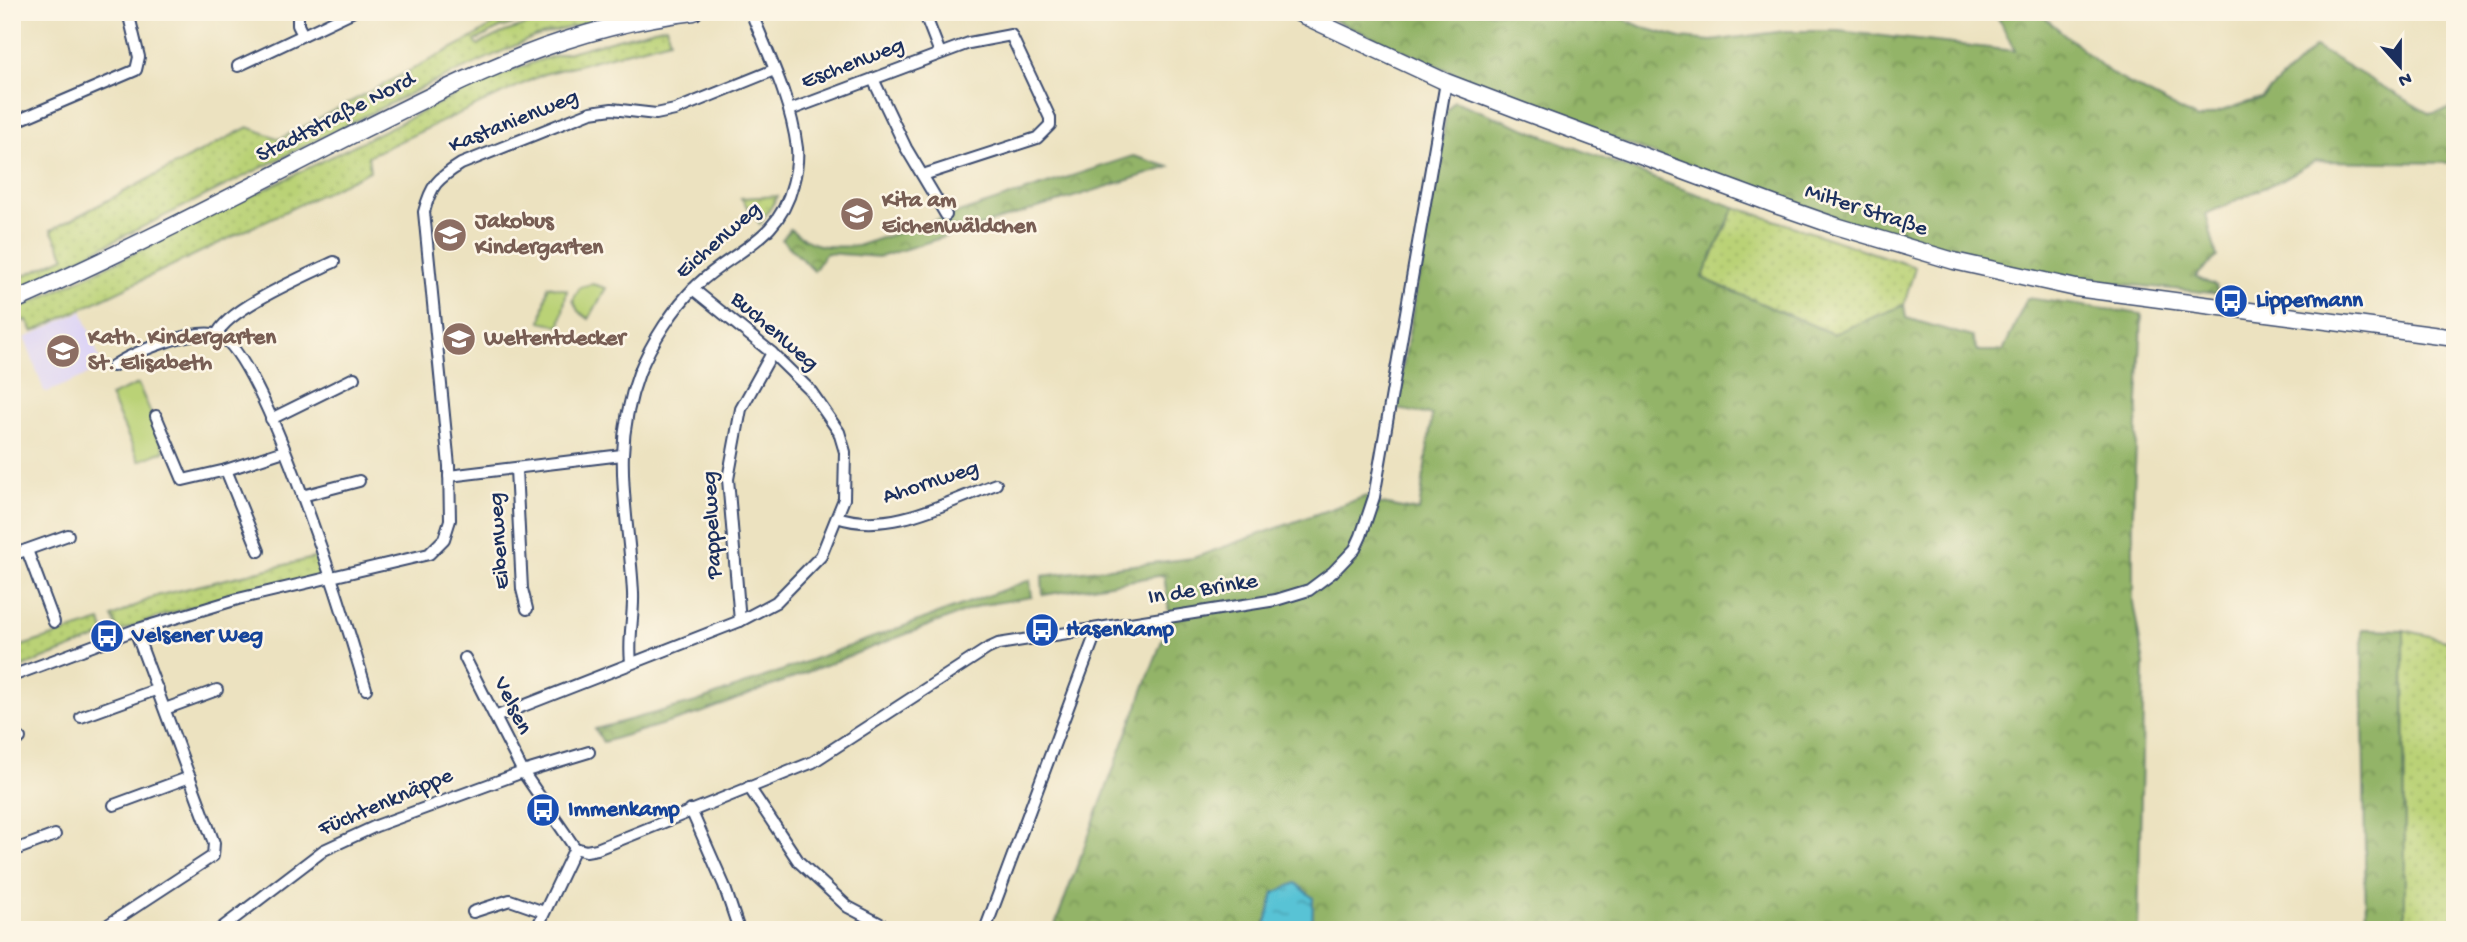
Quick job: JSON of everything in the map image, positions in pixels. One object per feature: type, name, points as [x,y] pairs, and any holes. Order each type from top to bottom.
[{"type":"main road","name":"Stadtstraße Nord","points":[[12,302],[108,258],[449,86],[502,62],[571,37],[608,27],[694,12]]},
{"type":"main road","name":"Milter Straße","points":[[1296,12],[1446,82],[1773,204],[1954,261],[2076,288],[2455,338]]},
{"type":"street","points":[[12,123],[136,70],[139,57],[128,12]]},
{"type":"street","points":[[298,12],[298,25],[303,35]]},
{"type":"street","points":[[238,66],[352,12]]},
{"type":"street","name":"Eichenweg","points":[[631,662],[633,595],[625,520],[622,438],[640,372],[670,316],[693,289],[757,242],[780,218],[795,177],[797,150],[790,110],[751,12]]},
{"type":"street","points":[[923,12],[940,53]]},
{"type":"street","name":"Eschenweg","points":[[790,110],[969,43],[1010,35],[1050,118],[1050,125],[1044,134],[1037,138],[923,175]]},
{"type":"street","name":"Kastanienweg","points":[[333,578],[429,554],[444,539],[450,520],[449,476],[424,212],[430,191],[443,175],[461,164],[591,112],[612,109],[656,114],[676,110],[774,70]]},
{"type":"street","points":[[873,79],[906,148],[946,215]]},
{"type":"street","name":"In de Brinke","points":[[575,848],[586,851],[597,849],[813,762],[998,644],[1276,600],[1309,590],[1333,572],[1355,549],[1374,497],[1446,82]]},
{"type":"street","points":[[217,335],[219,327],[227,319],[272,292],[334,262]]},
{"type":"street","name":"Buchenweg","points":[[631,662],[740,621],[776,602],[821,556],[844,499],[846,462],[839,432],[810,390],[772,353],[693,289]]},
{"type":"street","points":[[113,366],[127,356],[164,343],[203,334],[217,335],[231,343],[271,419],[302,496],[333,578],[366,689]]},
{"type":"street","name":"Pappelweg","points":[[740,621],[728,479],[741,409],[772,353]]},
{"type":"street","points":[[271,419],[354,378]]},
{"type":"street","points":[[156,416],[183,480],[226,470],[284,451]]},
{"type":"street","points":[[449,476],[622,455]]},
{"type":"street","name":"Eibenweg","points":[[516,469],[522,589],[527,609]]},
{"type":"street","points":[[226,470],[259,551]]},
{"type":"street","points":[[302,496],[359,481]]},
{"type":"street","name":"Ahornweg","points":[[837,517],[852,522],[884,522],[918,513],[996,484]]},
{"type":"street","points":[[12,555],[68,535]]},
{"type":"street","points":[[27,550],[54,622]]},
{"type":"street","points":[[12,676],[135,630],[238,599],[333,578]]},
{"type":"street","points":[[985,930],[1094,638],[1094,629]]},
{"type":"street","points":[[100,930],[213,856],[214,843],[135,630]]},
{"type":"street","name":"Velsen","points":[[465,658],[523,772]]},
{"type":"street","points":[[495,717],[631,662]]},
{"type":"street","points":[[81,717],[158,689]]},
{"type":"street","points":[[165,709],[217,690]]},
{"type":"street","name":"Füchtenknäppe","points":[[219,930],[324,850],[376,826],[523,772],[589,752]]},
{"type":"street","points":[[523,772],[575,848],[536,930]]},
{"type":"street","points":[[114,805],[190,777]]},
{"type":"street","points":[[749,787],[799,862],[848,907],[892,930]]},
{"type":"street","points":[[691,810],[724,885],[739,930]]},
{"type":"street","points":[[12,851],[55,835]]},
{"type":"street","points":[[473,912],[510,901],[544,912]]},
{"type":"street","points":[[12,918],[17,930]]},
{"type":"shaded area","name":"Kath. Kindergarten St. Elisabeth","points":[[82,311],[100,360],[96,371],[48,392],[44,391],[25,338]]},
{"type":"green space","points":[[513,12],[550,12],[500,28],[475,41],[477,45],[505,32],[566,12],[628,12],[534,37],[421,88],[12,292],[12,281],[65,257],[51,230],[248,127],[280,139],[472,38]]},
{"type":"green space","points":[[1317,12],[1609,12],[1644,28],[1681,38],[1711,41],[1785,31],[1838,31],[2015,51],[1995,12],[2038,12],[2113,75],[2197,119],[2261,98],[2315,47],[2430,114],[2455,108],[2455,163],[2315,161],[2283,179],[2206,214],[2217,257],[2195,277],[2216,286],[2218,294],[2080,280],[2005,267],[1947,252],[1861,227],[1742,187],[1558,117]]},
{"type":"green space","points":[[666,26],[670,40],[544,74],[368,156],[370,171],[33,332],[27,320],[21,322],[16,310],[478,84],[540,60]]},
{"type":"green space","points":[[1454,101],[1735,207],[1702,278],[1833,334],[1904,305],[1906,318],[1972,337],[1978,351],[2003,351],[2027,298],[2142,314],[2133,512],[2133,602],[2144,664],[2138,930],[1312,930],[1313,898],[1274,893],[1264,930],[1053,930],[1170,619],[1164,575],[1043,595],[1042,576],[1193,558],[1367,496],[1376,503],[1419,511],[1432,415],[1396,409],[1447,111]]},
{"type":"green space","points":[[1133,156],[1170,167],[880,257],[826,253],[814,271],[782,240],[790,229],[806,240],[821,245],[857,246]]},
{"type":"green space","points":[[778,196],[760,224],[741,198]]},
{"type":"green space","points":[[1735,207],[1915,267],[1904,305],[1833,334],[1702,278]]},
{"type":"green space","points":[[592,284],[606,288],[589,319],[578,311],[573,300],[580,287]]},
{"type":"green space","points":[[548,286],[567,290],[560,326],[541,322]]},
{"type":"green space","points":[[138,384],[160,434],[164,451],[139,461],[110,396]]},
{"type":"green space","points":[[318,557],[323,569],[318,578],[232,595],[161,616],[119,632],[112,617],[156,596]]},
{"type":"green space","points":[[1030,580],[1032,597],[982,605],[701,713],[603,742],[595,729],[696,702]]},
{"type":"green space","points":[[101,621],[105,635],[12,671],[12,649]]},
{"type":"green space","points":[[2362,629],[2404,630],[2405,930],[2366,930]]},
{"type":"green space","points":[[2404,630],[2455,642],[2455,899],[2451,930],[2405,930]]},
{"type":"water","points":[[1296,883],[1313,898],[1312,930],[1264,930],[1274,893]]},
{"type":"place","name":"Kita am Eichenwäldchen","points":[[857,214]]},
{"type":"place","name":"Jakobus Kindergarten","points":[[450,235]]},
{"type":"place","name":"Lippermann","points":[[2231,301]]},
{"type":"place","name":"Weltentdecker","points":[[459,339]]},
{"type":"place","name":"Kath. Kindergarten St. Elisabeth","points":[[63,351]]},
{"type":"place","name":"Hasenkamp","points":[[1042,630]]},
{"type":"place","name":"Velsener Weg","points":[[107,636]]},
{"type":"place","name":"Immenkamp","points":[[543,810]]}]
